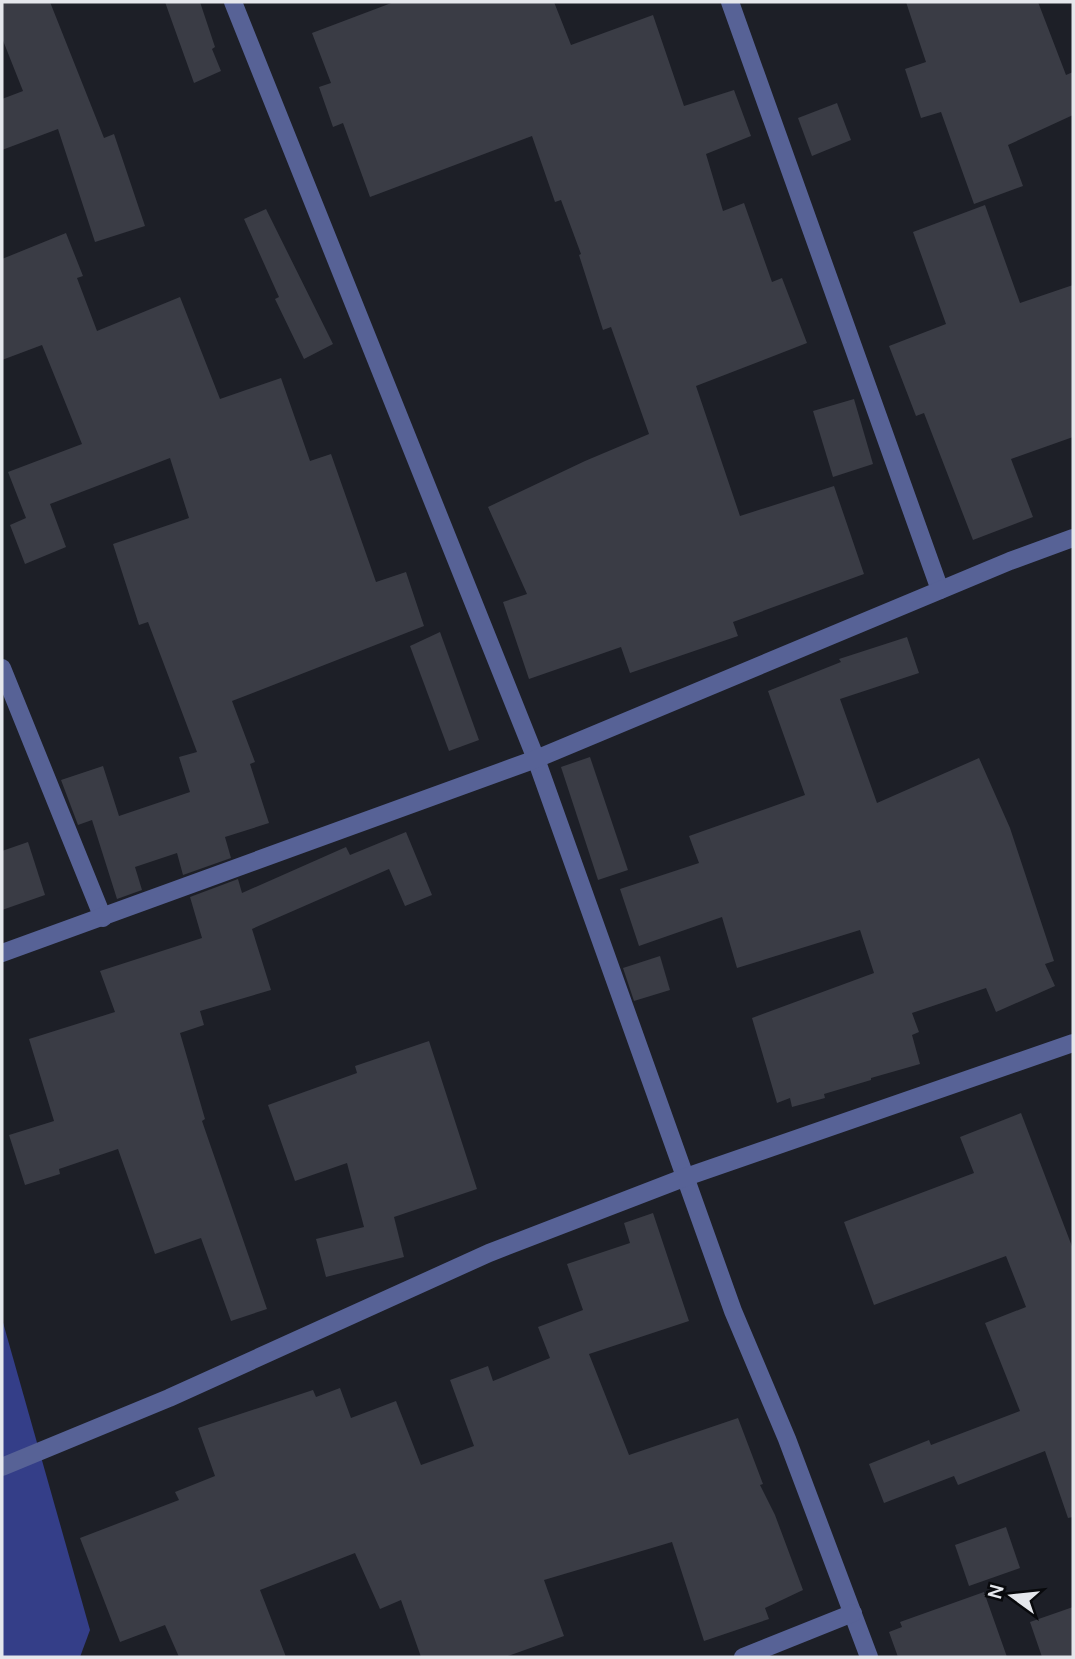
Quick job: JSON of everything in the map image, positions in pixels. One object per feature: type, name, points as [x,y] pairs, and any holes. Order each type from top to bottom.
[{"type":"street","points":[[233,2],[536,759],[733,1311],[787,1439],[869,1657]]},
{"type":"street","points":[[730,2],[940,590]]},
{"type":"street","points":[[2,953],[536,759],[940,590],[1073,538]]},
{"type":"street","points":[[2,668],[103,918]]},
{"type":"street","points":[[2,1467],[169,1398],[489,1253],[685,1177],[1073,1043]]},
{"type":"street","points":[[743,1657],[853,1613]]},
{"type":"shaded area","points":[[2,1319],[90,1630],[80,1657],[2,1657]]},
{"type":"building","points":[[2,2],[50,2],[104,138],[114,134],[145,226],[95,242],[58,129],[2,150],[2,99],[23,91],[2,38]]},
{"type":"building","points":[[165,2],[200,2],[215,47],[212,49],[221,71],[194,83]]},
{"type":"building","points":[[394,2],[554,2],[571,45],[653,15],[684,106],[734,90],[751,136],[706,154],[723,211],[744,203],[772,282],[782,278],[807,343],[696,386],[740,516],[834,486],[864,574],[733,622],[738,636],[630,673],[621,647],[529,679],[503,602],[527,594],[488,507],[649,434],[611,327],[603,330],[579,255],[581,254],[561,200],[555,202],[532,136],[370,197],[343,123],[333,127],[319,87],[331,83],[312,33]]},
{"type":"building","points":[[906,2],[1038,2],[1066,75],[1073,72],[1073,115],[1008,145],[1023,186],[974,204],[941,112],[921,118],[905,69],[926,62]]},
{"type":"building","points":[[837,103],[851,140],[812,156],[798,118]]},
{"type":"building","points":[[985,205],[1020,303],[1073,285],[1073,437],[1011,459],[1033,517],[973,540],[924,413],[916,416],[889,346],[946,324],[913,232]]},
{"type":"building","points":[[266,209],[333,344],[304,359],[275,299],[279,297],[244,219]]},
{"type":"building","points":[[66,233],[83,276],[77,278],[97,331],[180,297],[220,399],[281,378],[310,461],[331,454],[376,582],[406,572],[424,626],[232,701],[255,762],[250,764],[269,823],[225,837],[231,858],[183,875],[177,853],[135,867],[142,890],[117,899],[92,820],[78,825],[61,780],[103,766],[119,816],[190,792],[179,757],[197,752],[148,622],[139,625],[113,544],[189,518],[170,458],[50,504],[66,547],[25,564],[10,525],[26,518],[8,472],[82,444],[42,345],[2,360],[2,259]]},
{"type":"building","points":[[854,399],[873,464],[833,477],[813,411]]},
{"type":"building","points":[[440,632],[479,740],[449,751],[410,646]]},
{"type":"building","points":[[907,637],[919,673],[840,699],[877,803],[979,758],[1010,828],[1054,961],[1045,964],[1055,986],[996,1012],[986,988],[912,1013],[919,1032],[912,1035],[920,1064],[871,1078],[824,1094],[825,1098],[792,1107],[790,1098],[777,1103],[752,1018],[874,973],[860,930],[737,968],[722,917],[639,946],[620,889],[699,863],[689,836],[805,795],[768,691],[841,662],[839,659]]},
{"type":"building","points":[[590,757],[628,870],[598,880],[561,767]]},
{"type":"building","points":[[406,832],[432,895],[405,906],[389,869],[252,929],[271,990],[200,1011],[204,1025],[180,1033],[205,1119],[202,1121],[267,1309],[231,1321],[201,1238],[155,1254],[118,1149],[59,1169],[60,1174],[25,1185],[9,1135],[54,1121],[29,1039],[115,1012],[100,971],[202,938],[190,897],[238,879],[242,893],[346,847],[350,855]]},
{"type":"building","points":[[28,842],[45,895],[2,910],[2,851]]},
{"type":"building","points":[[660,956],[670,990],[634,1001],[623,968]]},
{"type":"building","points":[[429,1041],[477,1189],[394,1217],[404,1257],[326,1277],[316,1239],[364,1227],[347,1163],[295,1181],[268,1105],[357,1073],[355,1066]]},
{"type":"building","points":[[1021,1113],[1073,1249],[1073,1517],[1068,1518],[1045,1451],[958,1485],[954,1476],[884,1503],[869,1464],[929,1440],[931,1445],[1020,1411],[985,1323],[1026,1307],[1006,1256],[874,1305],[844,1222],[974,1173],[960,1137]]},
{"type":"building","points":[[653,1213],[689,1321],[589,1354],[629,1455],[738,1418],[763,1484],[760,1485],[775,1515],[803,1590],[765,1608],[769,1619],[704,1641],[672,1542],[544,1580],[564,1636],[505,1657],[421,1657],[401,1600],[380,1609],[355,1553],[260,1590],[286,1657],[179,1657],[165,1625],[120,1642],[80,1538],[179,1500],[175,1492],[215,1476],[198,1428],[313,1390],[316,1397],[340,1388],[351,1418],[396,1401],[421,1465],[474,1446],[450,1380],[488,1366],[493,1381],[550,1358],[538,1327],[583,1310],[567,1264],[630,1243],[624,1223]]},
{"type":"building","points":[[1006,1527],[1020,1568],[969,1586],[955,1545]]},
{"type":"building","points":[[984,1592],[1007,1657],[898,1657],[889,1632],[902,1627],[900,1622]]},
{"type":"building","points":[[1073,1607],[1073,1657],[1042,1657],[1030,1622]]}]
